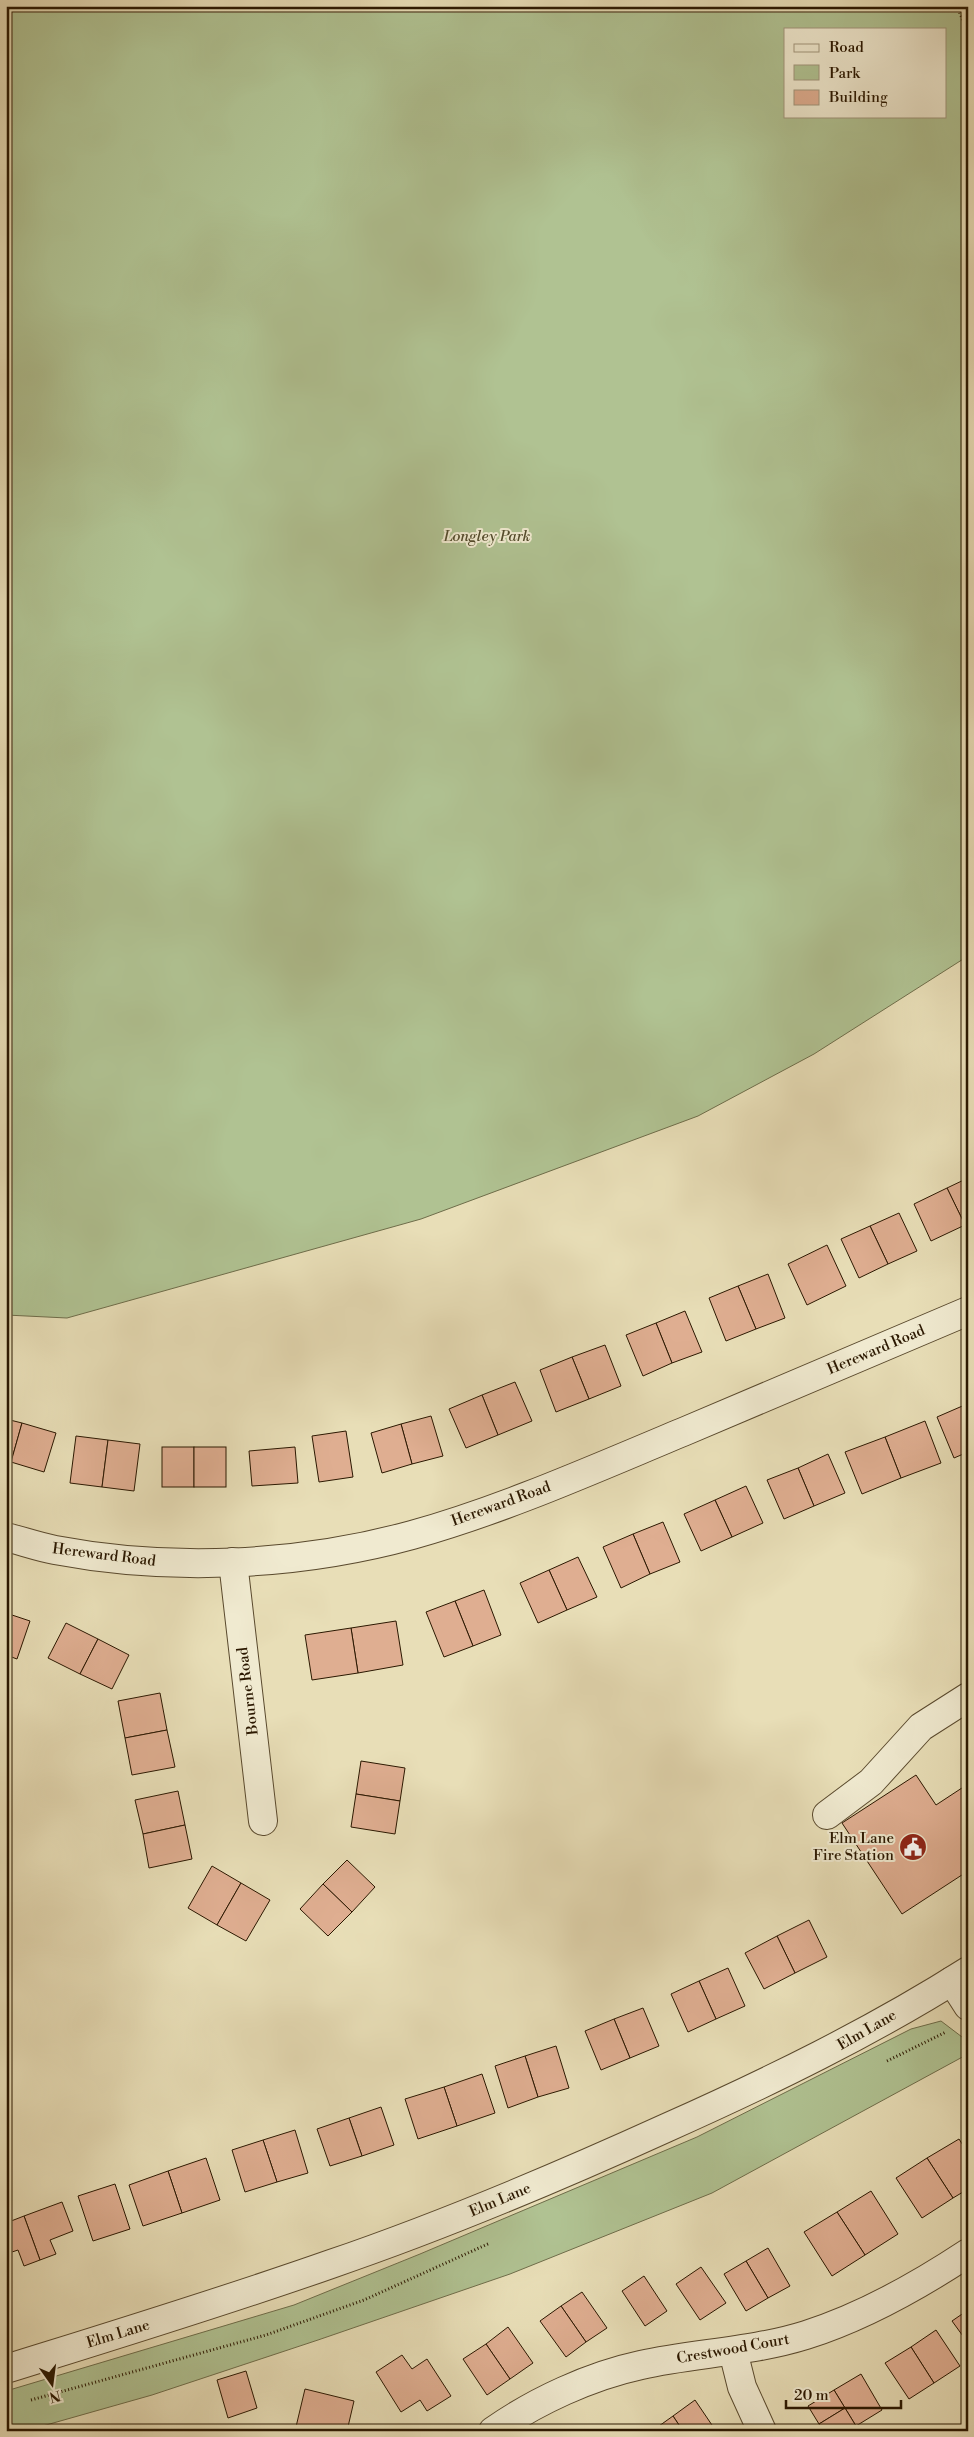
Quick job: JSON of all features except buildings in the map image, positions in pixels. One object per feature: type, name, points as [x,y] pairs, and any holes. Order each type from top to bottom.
[{"type":"street","name":"Hereward Road","points":[[6,1537],[54,1550],[118,1559],[172,1562],[232,1562],[326,1554],[393,1539],[517,1500],[968,1310]]},
{"type":"street","name":"Bourne Road","points":[[232,1562],[263,1821]]},
{"type":"street","points":[[827,1815],[871,1782],[920,1728],[968,1698]]},
{"type":"street","points":[[960,1976],[968,2006]]},
{"type":"street","name":"Elm Lane","points":[[6,2369],[332,2264],[454,2219],[588,2163],[715,2106],[828,2052],[960,1976]]},
{"type":"street","name":"Crestwood Court","points":[[493,2431],[562,2391],[640,2365],[733,2351],[805,2335],[873,2308],[968,2253]]},
{"type":"street","points":[[733,2351],[742,2387],[762,2431]]},
{"type":"path","points":[[957,6],[968,33]]},
{"type":"green space","name":"Longley Park","points":[[6,6],[968,6],[968,956],[814,1054],[698,1116],[421,1219],[67,1318],[6,1315]]},
{"type":"green space","points":[[941,2021],[966,2040],[968,2054],[712,2193],[510,2274],[318,2340],[152,2395],[25,2431],[6,2431],[6,2391],[294,2305],[697,2137],[911,2029]]},
{"type":"place","name":"Elm Lane Fire Station","points":[[913,1847]]}]
